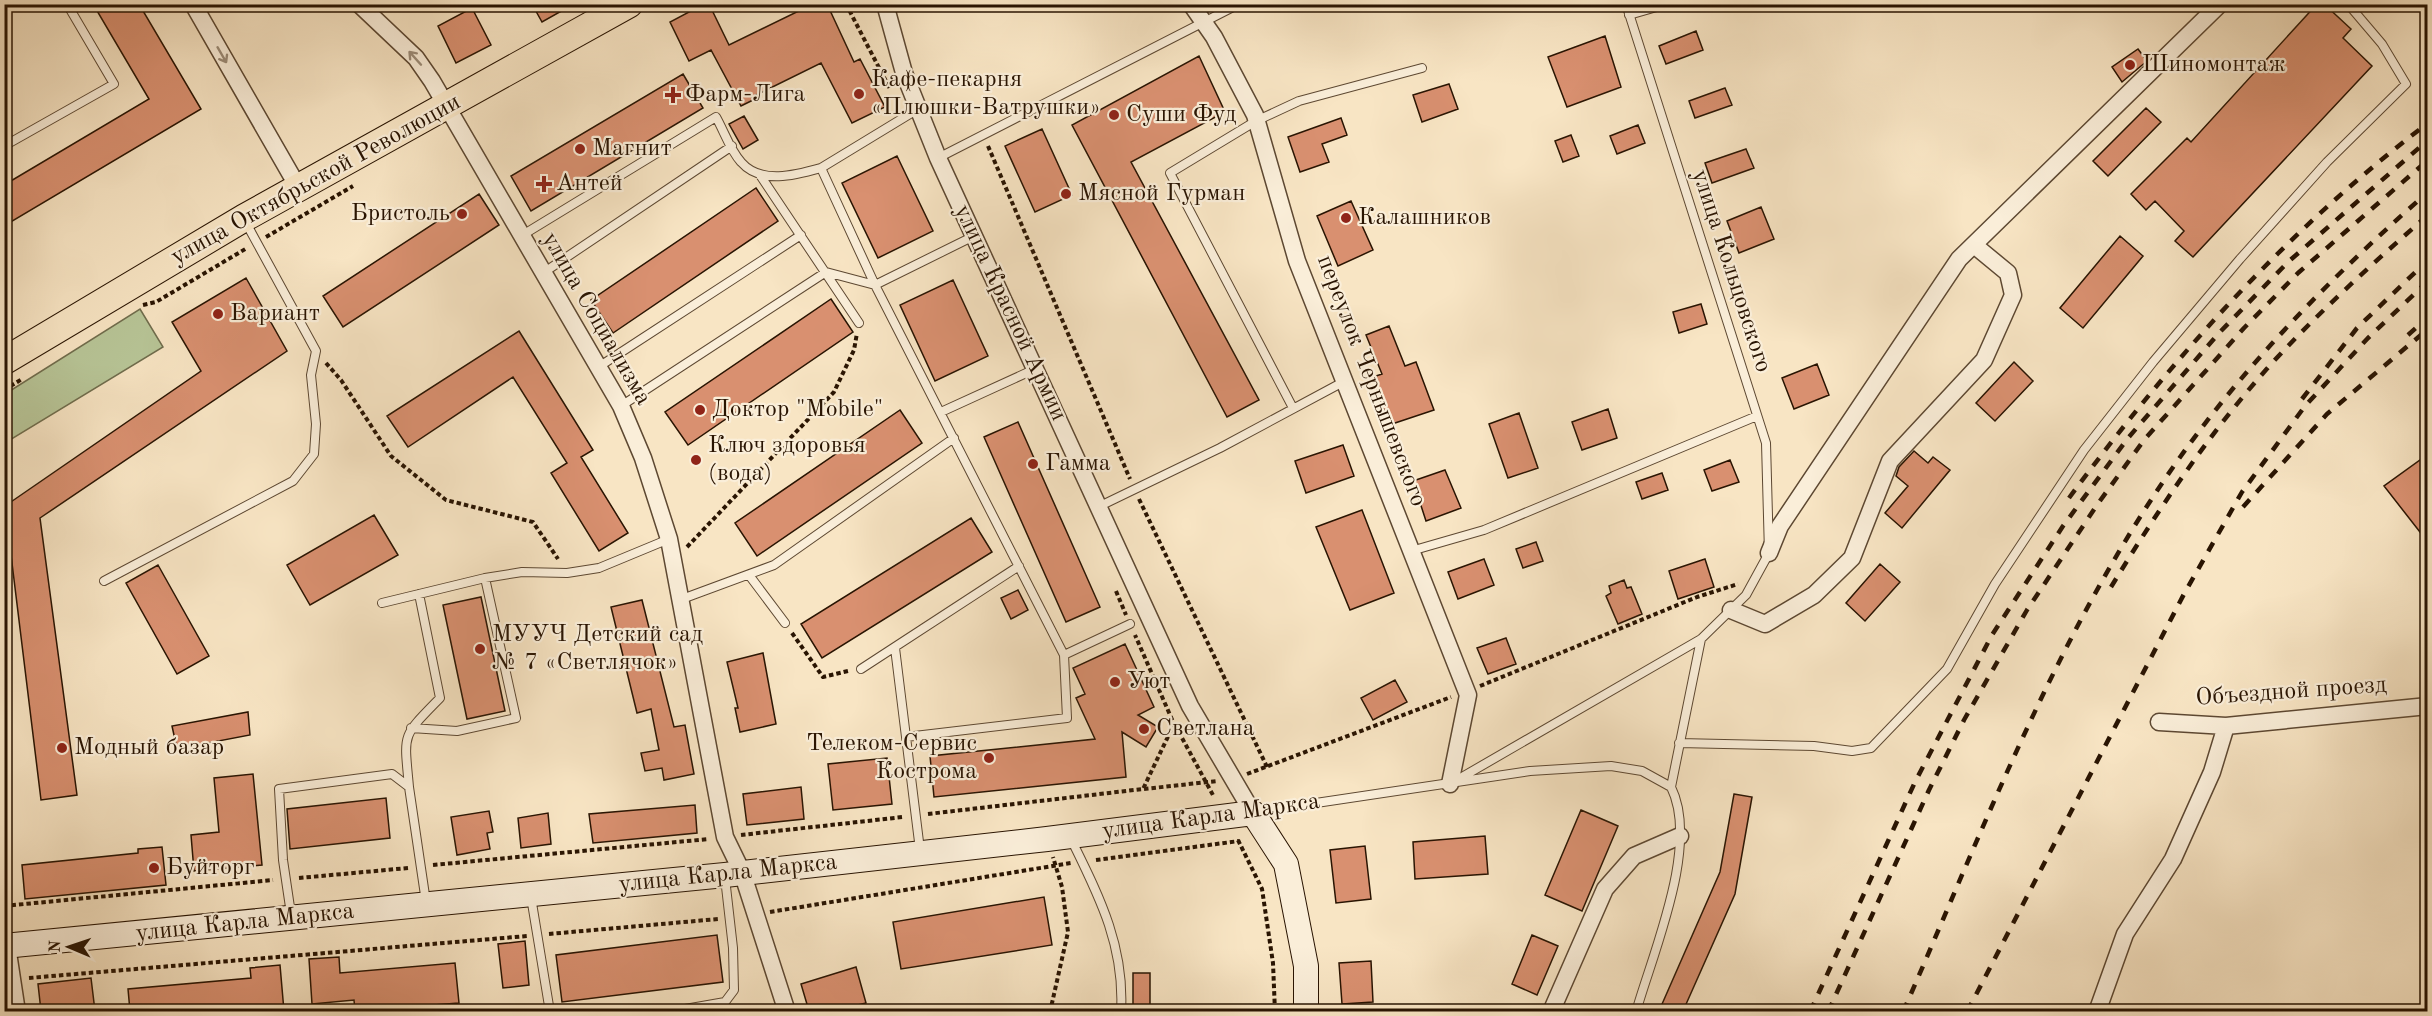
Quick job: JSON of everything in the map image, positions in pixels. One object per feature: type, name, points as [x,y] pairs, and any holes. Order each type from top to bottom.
[{"type":"main road","name":"улица Октябрьской Революции","points":[[14,369],[244,218],[629,4]]},
{"type":"main road","name":"улица Карла Маркса","points":[[5,939],[291,918],[426,905],[921,854],[1253,813]]},
{"type":"main road","name":"улица Красной Армии","points":[[1253,813],[1286,864],[1306,966],[1306,1011]]},
{"type":"street","points":[[193,4],[298,187]]},
{"type":"street","name":"улица Социализма","points":[[359,4],[416,58],[447,106],[520,236],[600,366],[621,406],[643,458],[669,539],[725,837],[734,873],[757,914],[787,1011]]},
{"type":"street","name":"улица Красной Армии","points":[[885,4],[903,73],[938,158],[1190,706],[1253,813]]},
{"type":"street","name":"переулок Чернышевского","points":[[1191,4],[1214,37],[1256,121],[1297,261],[1468,695],[1450,784]]},
{"type":"street","points":[[1769,554],[1780,526],[1959,259],[2213,7]]},
{"type":"street","points":[[1731,610],[1766,624],[1814,595],[1851,558],[1890,461],[1984,360],[2013,295],[2008,273],[1974,244]]},
{"type":"street","name":"Объездной проезд","points":[[2158,722],[2226,726],[2427,706]]},
{"type":"street","points":[[2097,1011],[2125,934],[2173,859],[2212,772],[2226,726]]},
{"type":"street","points":[[1551,1011],[1605,888],[1634,856],[1680,836]]},
{"type":"street","points":[[5,939],[17,1011]]},
{"type":"lane","points":[[4,146],[114,84],[67,4]]},
{"type":"lane","points":[[938,158],[1239,4]]},
{"type":"lane","name":"улица Кольцовского","points":[[1626,4],[1766,443],[1769,554]]},
{"type":"lane","points":[[1629,15],[1667,4]]},
{"type":"lane","points":[[1679,743],[1814,746],[1852,751],[1871,748],[1947,669],[1995,584],[2084,450],[2153,362],[2240,259],[2327,162],[2406,84],[2382,44],[2348,4]]},
{"type":"lane","points":[[1293,408],[1170,172],[1256,121],[1299,101],[1422,68]]},
{"type":"lane","points":[[760,175],[792,176],[821,168],[918,110]]},
{"type":"lane","points":[[520,236],[716,117],[741,163],[760,175],[859,323]]},
{"type":"lane","points":[[543,273],[732,146]]},
{"type":"lane","points":[[821,168],[875,285],[1064,655],[1067,718],[906,737]]},
{"type":"lane","points":[[104,580],[293,481],[314,454],[316,424],[311,375],[316,351],[244,218]]},
{"type":"lane","points":[[600,366],[801,235]]},
{"type":"lane","points":[[621,406],[826,272],[875,285],[974,236]]},
{"type":"lane","points":[[941,412],[1036,368]]},
{"type":"lane","points":[[1100,506],[1345,381]]},
{"type":"lane","points":[[1411,551],[1484,530],[1614,478],[1757,416]]},
{"type":"lane","points":[[682,599],[774,565],[954,438]]},
{"type":"lane","points":[[382,603],[485,578],[522,572],[567,573],[599,568],[669,539]]},
{"type":"lane","name":"улица Карла Маркса","points":[[1450,784],[1701,639],[1746,595],[1769,554]]},
{"type":"lane","points":[[861,669],[1019,566]]},
{"type":"lane","points":[[749,575],[785,623]]},
{"type":"lane","points":[[411,728],[458,731],[516,718],[485,578]]},
{"type":"lane","points":[[419,594],[440,698],[411,728],[405,740],[409,787],[426,905]]},
{"type":"lane","points":[[1064,655],[1130,624]]},
{"type":"lane","points":[[1636,1011],[1671,897],[1680,836],[1678,802],[1671,787],[1701,639]]},
{"type":"lane","points":[[896,648],[921,854]]},
{"type":"lane","name":"улица Карла Маркса","points":[[1253,813],[1530,771],[1611,766],[1642,771],[1671,787]]},
{"type":"lane","points":[[291,918],[279,789],[392,774],[409,787]]},
{"type":"lane","points":[[1058,838],[1082,861],[1107,916],[1123,980],[1121,1011]]},
{"type":"lane","points":[[668,1011],[725,1002],[734,990],[730,918],[734,873]]},
{"type":"lane","points":[[531,894],[535,936],[550,1011]]},
{"type":"path","points":[[983,135],[1134,489],[1267,767]]},
{"type":"path","points":[[141,306],[156,302],[356,184]]},
{"type":"path","points":[[674,561],[834,392],[854,350],[859,323]]},
{"type":"path","points":[[316,351],[341,380],[391,456],[446,500],[533,522],[567,573]]},
{"type":"path","points":[[4,390],[14,369]]},
{"type":"path","points":[[785,623],[823,677],[861,669]]},
{"type":"path","points":[[1174,724],[1239,841],[1262,889],[1273,963],[1275,1011]]},
{"type":"path","points":[[4,906],[725,837]]},
{"type":"path","points":[[1050,1011],[1068,932],[1062,887],[1055,865],[1058,838]]},
{"type":"path","points":[[757,914],[1055,865],[1239,841]]},
{"type":"path","points":[[13,980],[730,918]]},
{"type":"green space","points":[[140,309],[163,347],[5,443],[5,394]]},
{"type":"building","points":[[93,4],[139,4],[201,109],[4,226],[4,185],[149,99]]},
{"type":"building","points":[[532,4],[574,4],[542,22]]},
{"type":"building","points":[[704,4],[709,4],[729,45],[813,4],[827,4],[854,62],[860,59],[885,107],[852,123],[821,63],[752,97],[753,100],[741,106],[711,50],[689,61],[670,22]]},
{"type":"building","points":[[2317,4],[2324,4],[2351,29],[2343,38],[2372,66],[2193,257],[2175,241],[2184,231],[2155,201],[2146,210],[2131,194],[2187,138],[2191,142]]},
{"type":"building","points":[[472,8],[491,45],[456,63],[438,26]]},
{"type":"building","points":[[1696,31],[1703,50],[1666,64],[1659,46]]},
{"type":"building","points":[[1605,36],[1621,87],[1567,107],[1548,57]]},
{"type":"building","name":"Шиномонтаж","points":[[2138,49],[2147,61],[2122,82],[2112,67]]},
{"type":"building","points":[[1199,56],[1225,112],[1131,162],[1259,400],[1227,417],[1072,125]]},
{"type":"building","points":[[683,74],[703,108],[531,211],[511,176]]},
{"type":"building","points":[[1449,84],[1458,109],[1422,122],[1413,95]]},
{"type":"building","points":[[1725,88],[1732,105],[1695,118],[1689,101]]},
{"type":"building","points":[[2146,108],[2161,122],[2108,176],[2093,161]]},
{"type":"building","points":[[744,116],[758,140],[743,149],[729,124]]},
{"type":"building","points":[[1341,118],[1347,135],[1322,144],[1329,162],[1300,172],[1288,137]]},
{"type":"building","points":[[1638,125],[1645,143],[1617,154],[1610,136]]},
{"type":"building","points":[[1042,129],[1072,195],[1035,212],[1005,146]]},
{"type":"building","points":[[1571,135],[1579,156],[1563,162],[1555,141]]},
{"type":"building","points":[[1746,149],[1754,168],[1712,183],[1705,163]]},
{"type":"building","points":[[897,156],[933,231],[878,258],[842,183]]},
{"type":"building","points":[[756,188],[778,221],[613,333],[591,300]]},
{"type":"building","points":[[479,194],[499,225],[343,327],[323,296]]},
{"type":"building","points":[[1351,201],[1373,250],[1338,266],[1317,216]]},
{"type":"building","points":[[1761,207],[1774,239],[1739,253],[1727,221]]},
{"type":"building","points":[[2120,236],[2143,256],[2083,328],[2060,308]]},
{"type":"building","points":[[246,278],[287,351],[40,518],[77,795],[41,800],[5,506],[201,371],[172,322]]},
{"type":"building","points":[[953,280],[988,356],[935,381],[900,305]]},
{"type":"building","points":[[831,299],[853,332],[688,445],[665,412]]},
{"type":"building","points":[[1701,304],[1707,324],[1679,333],[1673,312]]},
{"type":"building","points":[[1389,326],[1405,366],[1416,362],[1434,410],[1389,425],[1373,377],[1382,374],[1366,335]]},
{"type":"building","points":[[519,331],[593,450],[581,457],[628,533],[599,551],[551,473],[567,463],[513,377],[408,447],[387,416]]},
{"type":"building","points":[[2014,362],[2033,381],[1995,421],[1976,403]]},
{"type":"building","points":[[1817,364],[1829,395],[1794,409],[1782,378]]},
{"type":"building","points":[[1608,409],[1617,438],[1582,450],[1572,422]]},
{"type":"building","points":[[900,410],[922,443],[757,556],[735,523]]},
{"type":"building","points":[[1519,413],[1538,468],[1508,478],[1489,424]]},
{"type":"building","points":[[1018,422],[1100,607],[1066,622],[984,437]]},
{"type":"building","points":[[1343,445],[1354,476],[1306,493],[1295,461]]},
{"type":"building","points":[[1914,451],[1928,463],[1933,457],[1950,470],[1902,528],[1885,513],[1908,486],[1896,476],[1899,467]]},
{"type":"building","points":[[2427,455],[2427,541],[2384,486]]},
{"type":"building","points":[[1730,460],[1739,482],[1712,491],[1704,470]]},
{"type":"building","points":[[1445,470],[1461,508],[1426,521],[1413,481]]},
{"type":"building","points":[[1662,473],[1668,490],[1642,499],[1636,482]]},
{"type":"building","points":[[1362,510],[1394,593],[1350,610],[1316,527]]},
{"type":"building","points":[[374,515],[398,555],[310,605],[287,565]]},
{"type":"building","points":[[971,518],[992,552],[822,658],[801,624]]},
{"type":"building","points":[[1536,542],[1543,561],[1523,568],[1516,549]]},
{"type":"building","points":[[1484,559],[1494,585],[1458,599],[1448,572]]},
{"type":"building","points":[[1705,559],[1714,587],[1678,599],[1669,571]]},
{"type":"building","points":[[1880,564],[1900,582],[1865,621],[1846,603]]},
{"type":"building","points":[[158,565],[209,656],[177,674],[126,583]]},
{"type":"building","points":[[1624,580],[1627,588],[1631,587],[1642,614],[1618,624],[1606,596],[1611,593],[1609,586]]},
{"type":"building","points":[[1018,590],[1028,610],[1011,619],[1001,598]]},
{"type":"building","points":[[481,597],[505,711],[467,719],[443,605]]},
{"type":"building","points":[[642,600],[674,727],[685,725],[694,774],[664,780],[662,768],[645,771],[641,753],[659,750],[651,709],[637,713],[611,607]]},
{"type":"building","points":[[1506,638],[1516,664],[1488,674],[1477,648]]},
{"type":"building","points":[[1125,644],[1154,707],[1138,715],[1158,727],[1146,747],[1122,732],[1126,777],[934,797],[930,756],[1095,739],[1076,698],[1085,694],[1073,668]]},
{"type":"building","points":[[763,653],[776,724],[740,732],[735,708],[738,708],[727,662]]},
{"type":"building","points":[[1395,680],[1407,702],[1373,720],[1361,698]]},
{"type":"building","points":[[248,712],[250,735],[177,749],[172,726]]},
{"type":"building","points":[[887,758],[892,804],[833,810],[828,764]]},
{"type":"building","points":[[253,774],[262,865],[194,871],[191,835],[219,832],[214,778]]},
{"type":"building","points":[[801,787],[804,819],[747,825],[743,794]]},
{"type":"building","points":[[1734,794],[1752,797],[1735,894],[1683,1011],[1659,1011],[1720,872]]},
{"type":"building","points":[[386,798],[390,838],[290,849],[287,809]]},
{"type":"building","points":[[695,805],[697,833],[593,843],[589,814]]},
{"type":"building","points":[[1581,810],[1618,826],[1582,911],[1545,895]]},
{"type":"building","points":[[489,811],[493,832],[487,833],[490,849],[457,855],[451,817]]},
{"type":"building","points":[[548,813],[551,844],[521,848],[518,818]]},
{"type":"building","points":[[1485,836],[1488,874],[1415,879],[1413,842]]},
{"type":"building","points":[[1365,846],[1371,899],[1336,903],[1330,850]]},
{"type":"building","points":[[162,847],[166,885],[25,899],[22,865],[138,853],[138,849]]},
{"type":"building","points":[[1044,897],[1052,945],[901,969],[893,922]]},
{"type":"building","points":[[717,935],[723,982],[562,1002],[556,955]]},
{"type":"building","points":[[1532,935],[1558,946],[1537,995],[1512,984]]},
{"type":"building","points":[[525,941],[529,985],[503,988],[498,944]]},
{"type":"building","points":[[339,957],[340,973],[455,963],[459,1003],[355,1011],[354,1000],[312,1004],[309,959]]},
{"type":"building","points":[[1371,961],[1373,1002],[1342,1004],[1339,963]]},
{"type":"building","points":[[280,965],[284,1011],[130,1011],[128,989],[251,978],[250,968]]},
{"type":"building","points":[[856,967],[866,1003],[854,1006],[856,1011],[809,1011],[801,984]]},
{"type":"building","points":[[1133,973],[1150,973],[1150,1011],[1133,1011]]},
{"type":"building","points":[[91,978],[95,1011],[41,1011],[38,984]]},
{"type":"railway","points":[[2069,498],[2150,395],[2235,297],[2327,207],[2428,123]]},
{"type":"railway","points":[[1810,1012],[1915,782],[1992,635],[2063,526],[2128,438],[2219,333],[2288,262],[2428,140]]},
{"type":"railway","points":[[1828,1012],[1929,790],[1964,720],[2027,610],[2097,505],[2144,440],[2244,328],[2298,273],[2428,160]]},
{"type":"railway","points":[[1903,1012],[2047,686],[2079,622],[2151,500],[2212,415],[2279,336],[2351,262],[2428,192]]},
{"type":"railway","points":[[2111,587],[2193,462],[2239,402],[2339,295],[2428,215]]},
{"type":"railway","points":[[2302,399],[2357,328],[2428,260]]},
{"type":"railway","points":[[1967,1012],[2184,594],[2242,492],[2305,406],[2368,338],[2428,281]]},
{"type":"railway","points":[[2408,335],[2428,317]]},
{"type":"railway","points":[[2243,507],[2327,414],[2428,329]]},
{"type":"place","name":"Шиномонтаж","points":[[2130,65]]},
{"type":"place","name":"Кафе-пекарня «Плюшки-Ватрушки»","points":[[859,94]]},
{"type":"place","name":"Фарм-Лига","points":[[673,95]]},
{"type":"place","name":"Суши Фуд","points":[[1114,115]]},
{"type":"place","name":"Магнит","points":[[580,149]]},
{"type":"place","name":"Антей","points":[[544,184]]},
{"type":"place","name":"Мясной Гурман","points":[[1066,194]]},
{"type":"place","name":"Бристоль","points":[[462,214]]},
{"type":"place","name":"Калашников","points":[[1346,218]]},
{"type":"place","name":"Вариант","points":[[218,314]]},
{"type":"place","name":"Доктор \"Mobile\"","points":[[700,410]]},
{"type":"place","name":"Ключ здоровья (вода)","points":[[696,460]]},
{"type":"place","name":"Гамма","points":[[1033,464]]},
{"type":"place","name":"МУУЧ Детский сад № 7 «Светлячок»","points":[[480,649]]},
{"type":"place","name":"Уют","points":[[1115,682]]},
{"type":"place","name":"Светлана","points":[[1144,729]]},
{"type":"place","name":"Модный базар","points":[[62,748]]},
{"type":"place","name":"Телеком-Сервис Кострома","points":[[989,758]]},
{"type":"place","name":"Буйторг","points":[[154,868]]}]
